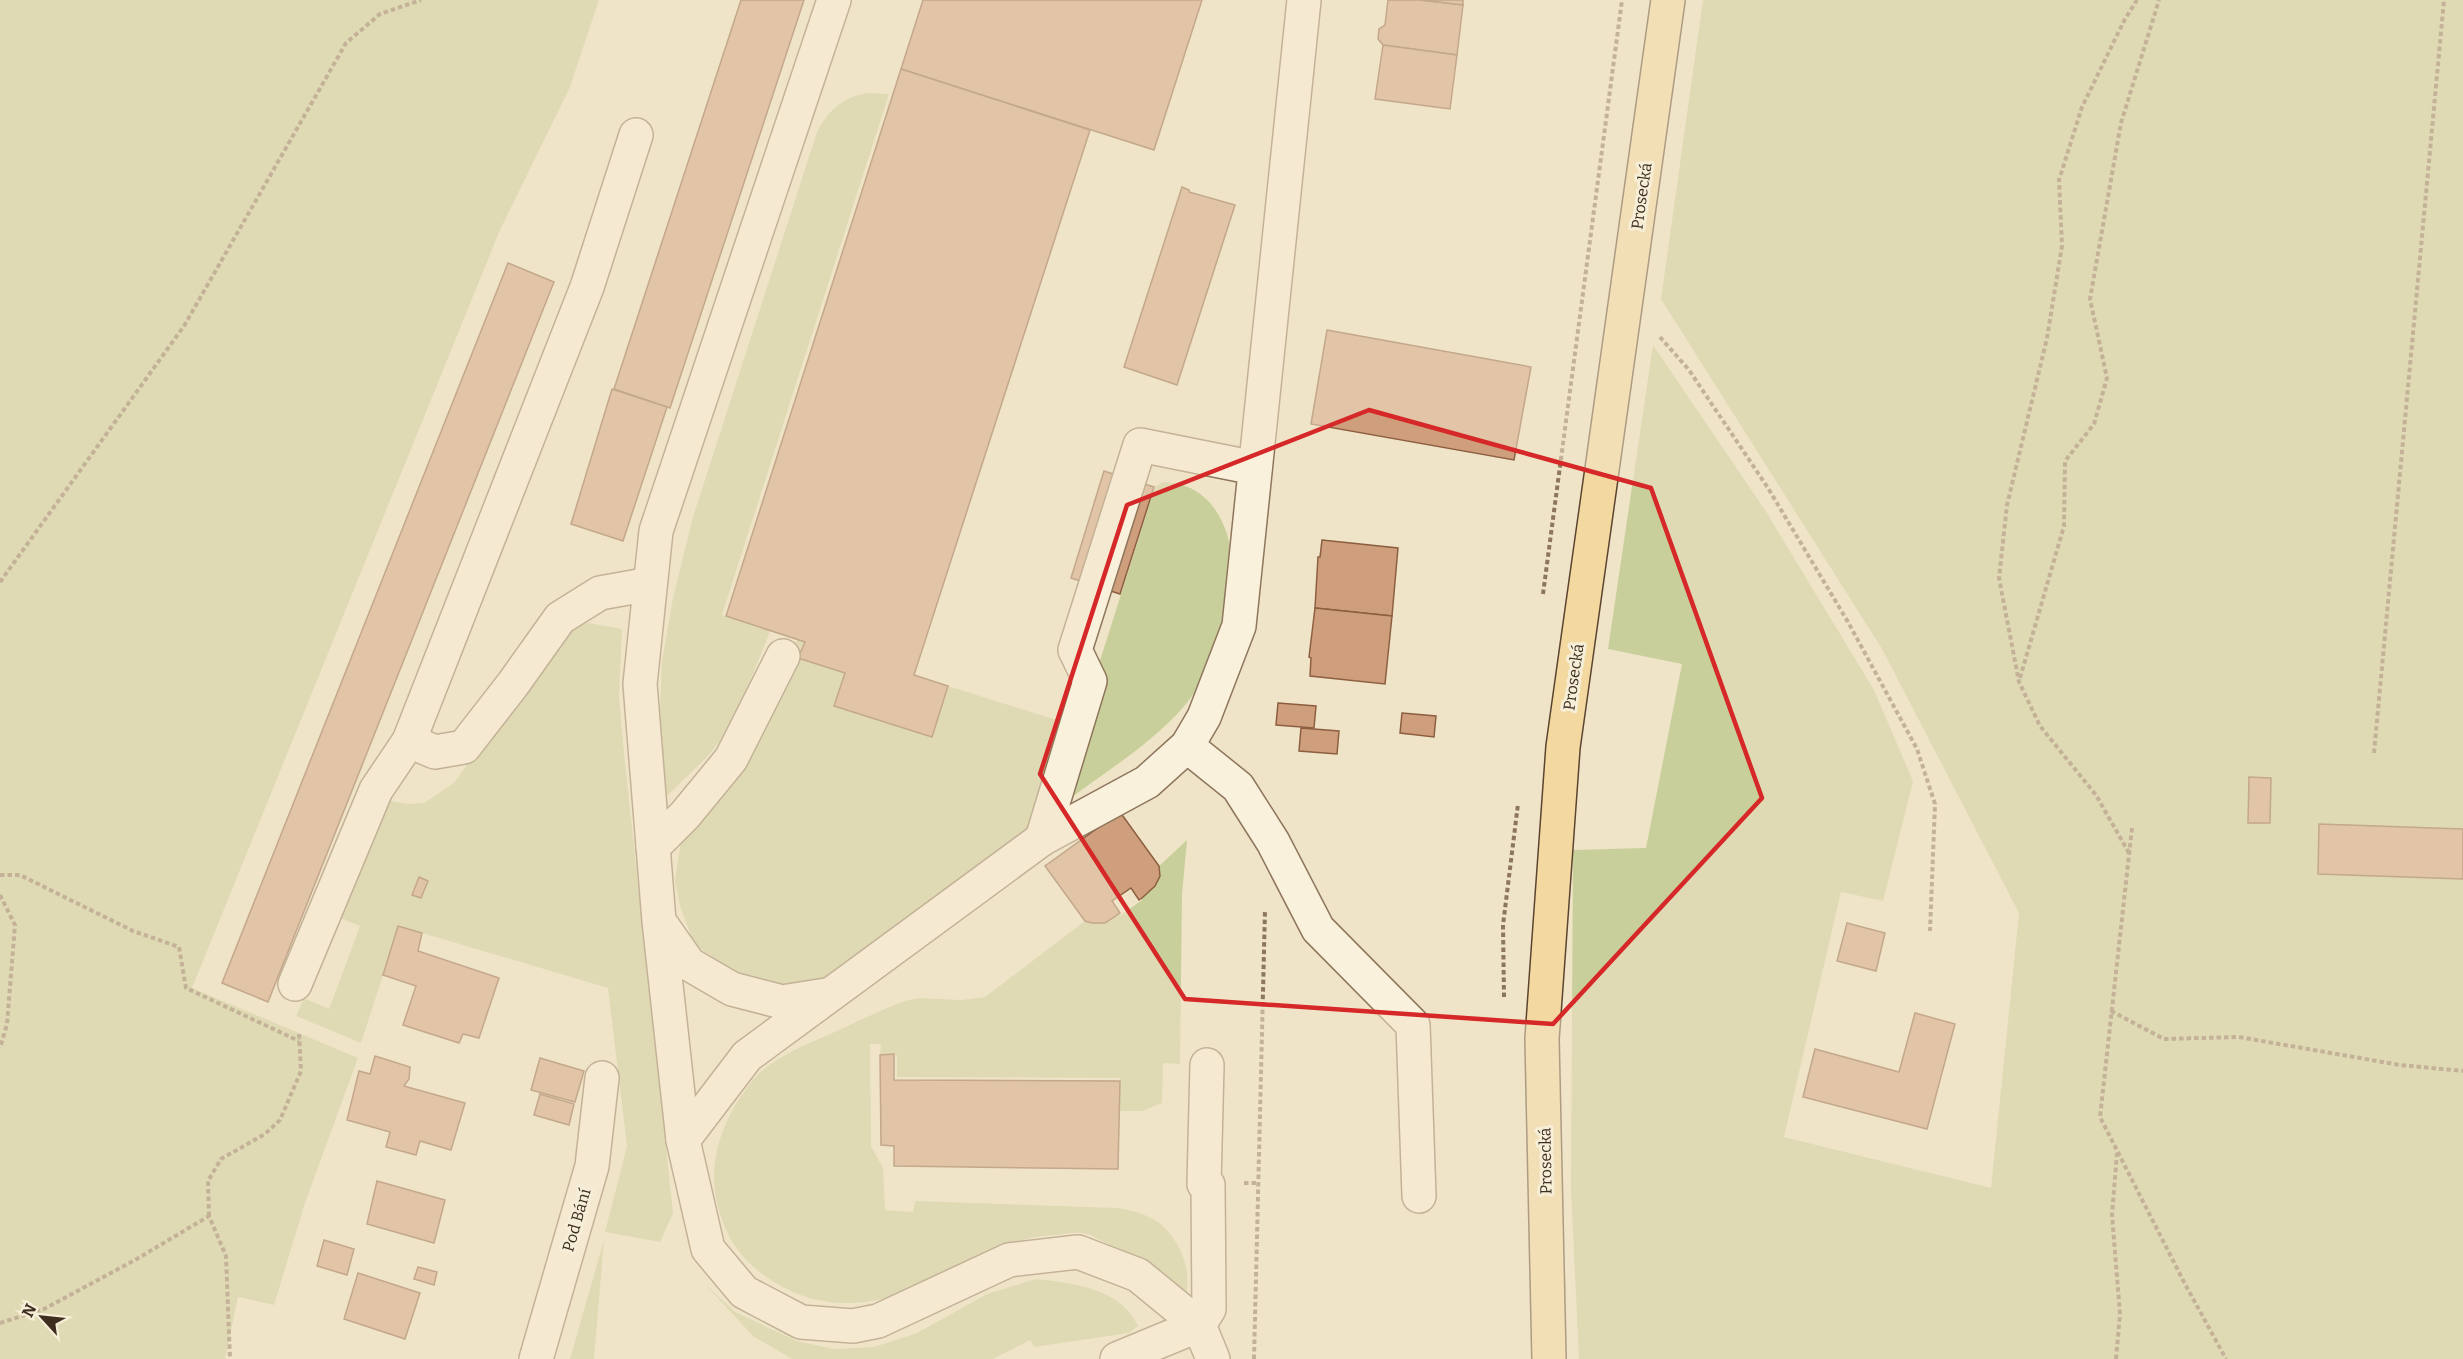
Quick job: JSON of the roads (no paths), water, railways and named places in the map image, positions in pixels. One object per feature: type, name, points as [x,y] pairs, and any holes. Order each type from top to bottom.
[{"type":"main road","name":"Prosecká","points":[[1549,1359],[1542,1039],[1562,758],[1668,0]]},
{"type":"street","points":[[834,0],[656,531],[650,584],[640,684],[659,921],[683,1140],[708,1249],[744,1292],[801,1322],[854,1326],[878,1321],[1009,1260],[1078,1251],[1138,1275],[1199,1325],[1214,1359]]},
{"type":"street","points":[[683,1140],[747,1056],[1042,839],[1147,782],[1187,746],[1204,717],[1239,626],[1304,0]]},
{"type":"street","points":[[295,984],[376,790],[409,741],[587,287],[636,135]]},
{"type":"street","points":[[1042,839],[1090,681],[1075,650],[1140,445],[1255,468]]},
{"type":"street","points":[[409,741],[435,752],[464,747],[560,618],[600,593],[650,584]]},
{"type":"street","points":[[653,847],[685,815],[731,759],[783,656]]},
{"type":"street","points":[[1187,746],[1238,787],[1273,842],[1318,929],[1413,1025],[1419,1196]]},
{"type":"street","points":[[659,921],[689,964],[732,989],[782,1002],[831,994]]},
{"type":"street","points":[[1117,1359],[1199,1325],[1209,1308],[1208,1185],[1204,1184],[1207,1065]]},
{"type":"street","name":"Pod Bání","points":[[536,1359],[592,1166],[602,1078]]}]
